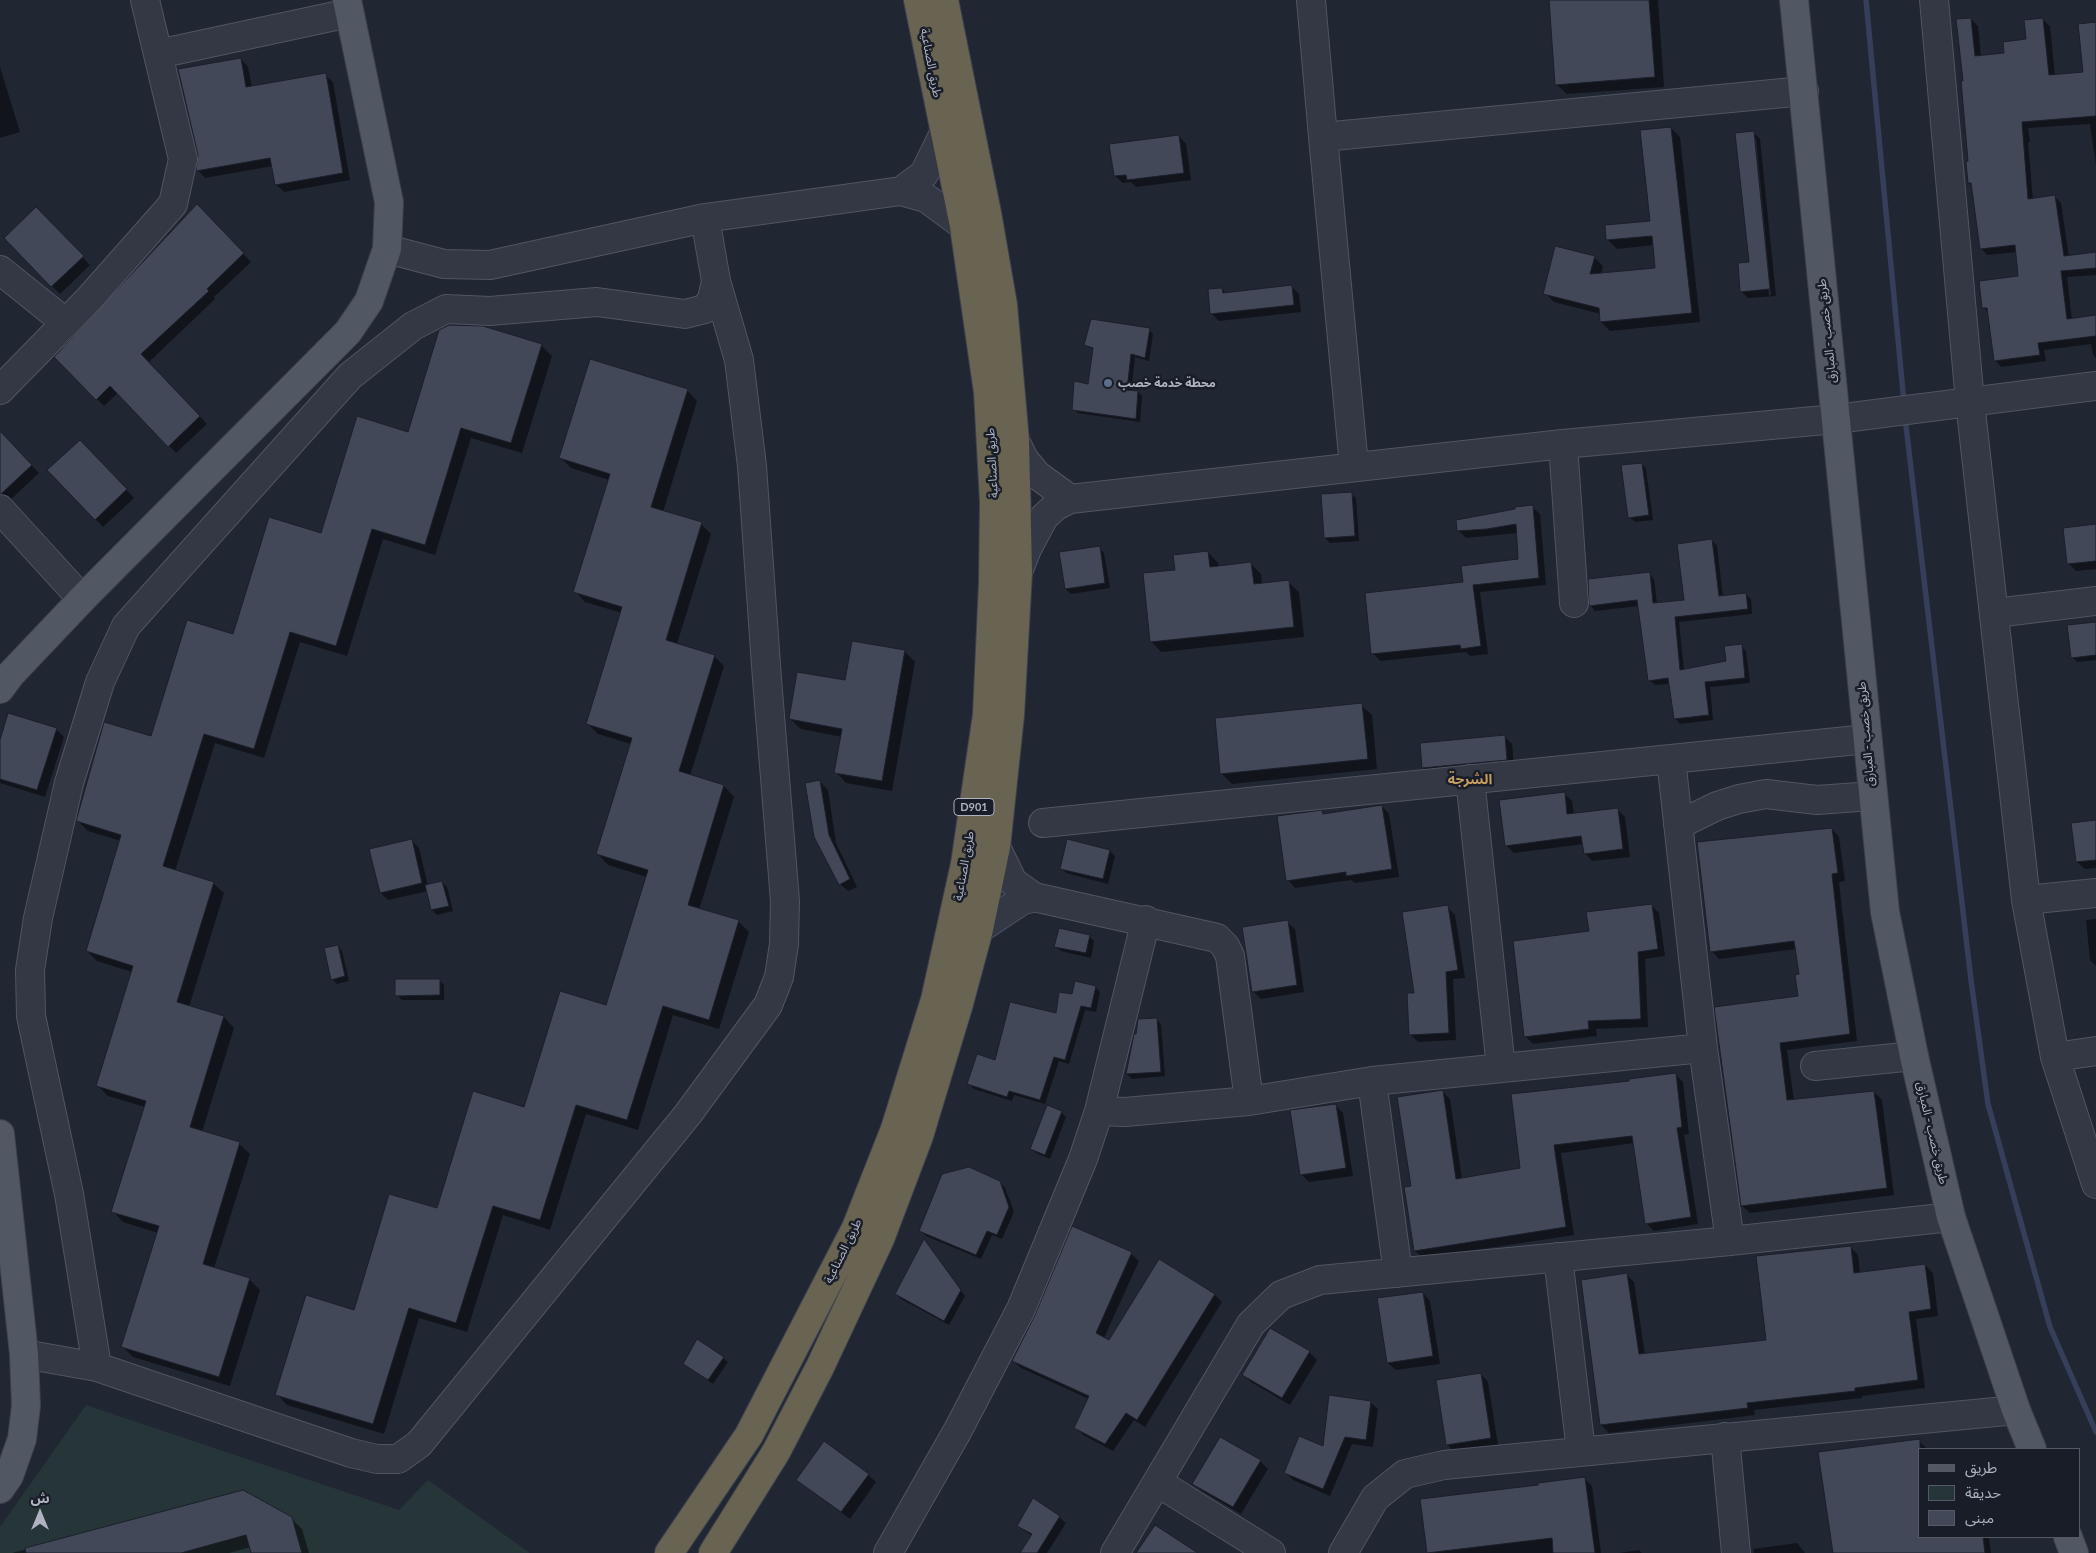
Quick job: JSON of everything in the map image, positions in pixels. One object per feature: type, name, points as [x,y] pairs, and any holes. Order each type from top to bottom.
[{"type":"highway","name":"طريق الصناعية","points":[[668,1553],[749,1435],[856,1228],[895,1129],[935,1000],[966,864],[986,714],[993,583],[994,502],[988,392],[964,226],[918,0]]},
{"type":"highway","name":"طريق الصناعية","points":[[713,1553],[776,1452],[820,1367],[880,1238],[919,1136],[979,929],[996,847],[1010,715],[1018,572],[1015,441],[1003,305],[987,213],[944,0]]},
{"type":"main road","name":"طريق خصب - المبارق","points":[[1794,0],[1804,91],[1848,417],[1867,739],[1885,912],[1914,1056],[1952,1217],[2016,1410],[2032,1448]]},
{"type":"main road","points":[[0,689],[11,674],[82,599],[348,332],[369,301],[387,249],[389,202],[348,6]]},
{"type":"main road","points":[[0,1134],[3,1194],[24,1354],[26,1406],[22,1439],[9,1476],[0,1489]]},
{"type":"main road","points":[[2068,1538],[2074,1553]]},
{"type":"street","points":[[0,390],[66,323],[173,204],[183,159],[146,0]]},
{"type":"street","points":[[1311,0],[1354,466]]},
{"type":"street","points":[[1934,0],[1959,403],[1995,613],[2026,900],[2055,1057],[2096,1184]]},
{"type":"street","points":[[158,54],[348,6]]},
{"type":"street","points":[[1324,137],[1804,91]]},
{"type":"street","points":[[901,191],[924,174],[945,131]]},
{"type":"street","points":[[387,249],[444,264],[490,265],[705,218],[901,191],[926,198],[964,226]]},
{"type":"street","points":[[24,1354],[97,1367],[351,1453],[377,1459],[398,1459],[419,1444],[688,1114],[768,1005],[780,977],[784,944],[785,901],[766,679],[752,466],[739,360],[716,281],[705,218]]},
{"type":"street","points":[[0,270],[66,323]]},
{"type":"street","points":[[97,1367],[69,1194],[31,1016],[30,970],[38,918],[69,783],[100,682],[126,626],[350,376],[413,326],[446,309],[490,311],[597,302],[685,314],[705,309],[712,299],[716,281]]},
{"type":"street","points":[[1018,572],[1027,548],[1044,517],[1056,506],[1070,499],[1562,444],[1848,417],[2096,386]]},
{"type":"street","points":[[1015,441],[1024,459],[1037,475],[1070,499]]},
{"type":"street","points":[[1562,444],[1574,603]]},
{"type":"street","points":[[0,510],[82,599]]},
{"type":"street","points":[[1995,613],[2096,601]]},
{"type":"street","points":[[1043,823],[1867,739]]},
{"type":"street","points":[[1671,759],[1703,1048],[1730,1241]]},
{"type":"street","points":[[1470,779],[1501,1068]]},
{"type":"street","points":[[1678,825],[1717,806],[1739,798],[1766,794],[1817,800],[1872,796]]},
{"type":"street","points":[[996,847],[1013,882],[1034,897],[1146,920],[1217,938],[1225,946],[1230,956],[1249,1101]]},
{"type":"street","points":[[2026,900],[2096,893]]},
{"type":"street","points":[[979,929],[1021,901],[1034,897]]},
{"type":"street","points":[[890,1552],[958,1430],[1021,1309],[1083,1159],[1099,1111],[1146,920]]},
{"type":"street","points":[[1099,1111],[1125,1112],[1249,1101],[1372,1080],[1703,1048]]},
{"type":"street","points":[[2055,1057],[2096,1051]]},
{"type":"street","points":[[1815,1066],[1914,1056]]},
{"type":"street","points":[[1372,1080],[1398,1273]]},
{"type":"street","points":[[1115,1553],[1251,1324],[1281,1295],[1320,1280],[1730,1241],[1952,1217]]},
{"type":"street","points":[[1558,1258],[1581,1451]]},
{"type":"street","points":[[1343,1553],[1375,1498],[1405,1474],[1444,1465],[2016,1410]]},
{"type":"street","points":[[1725,1437],[1736,1553]]},
{"type":"street","points":[[1157,1482],[1271,1553]]},
{"type":"green space","points":[[86,1405],[399,1510],[428,1480],[530,1553],[0,1553],[0,1527]]},
{"type":"building","points":[[1549,0],[1649,0],[1655,77],[1555,85]]},
{"type":"building","points":[[1971,18],[1975,56],[2004,53],[2003,42],[2026,39],[2024,20],[2043,18],[2049,75],[2083,72],[2078,24],[2096,22],[2096,116],[2022,122],[2028,199],[2055,195],[2064,256],[2096,252],[2096,268],[2061,271],[2067,319],[2096,315],[2096,336],[2038,343],[2040,355],[1994,361],[1987,308],[1982,308],[1979,281],[2018,276],[2015,245],[1980,249],[1971,183],[1968,183],[1966,162],[1968,161],[1961,81],[1963,81],[1956,19]]},
{"type":"building","points":[[241,58],[246,87],[326,73],[343,173],[275,185],[270,158],[196,171],[198,155],[178,69]]},
{"type":"building","points":[[1671,127],[1692,313],[1600,322],[1599,308],[1543,294],[1555,246],[1595,256],[1590,274],[1655,268],[1652,236],[1606,240],[1605,225],[1650,221],[1640,130]]},
{"type":"building","points":[[1754,131],[1770,289],[1740,292],[1738,263],[1749,262],[1735,133]]},
{"type":"building","points":[[1179,135],[1184,173],[1127,180],[1126,175],[1114,176],[1109,144]]},
{"type":"building","points":[[197,204],[244,253],[207,289],[209,291],[141,354],[200,416],[168,447],[110,386],[96,400],[54,357]]},
{"type":"building","points":[[36,207],[84,256],[51,287],[4,238]]},
{"type":"building","points":[[1292,285],[1294,305],[1210,314],[1208,289],[1222,288],[1223,293]]},
{"type":"building","name":"محطة خدمة خصب","points":[[1091,319],[1150,328],[1145,358],[1131,354],[1127,390],[1138,391],[1136,419],[1072,410],[1074,381],[1088,384],[1093,348],[1084,345]]},
{"type":"building","points":[[449,325],[483,326],[542,344],[511,443],[461,428],[425,545],[372,529],[336,646],[290,632],[254,749],[204,734],[163,866],[214,882],[177,1002],[224,1016],[190,1127],[240,1142],[203,1264],[250,1278],[219,1377],[121,1347],[159,1226],[111,1212],[146,1101],[96,1086],[133,966],[86,951],[121,835],[76,821],[104,722],[151,736],[187,620],[233,634],[269,517],[321,533],[357,416],[408,432],[439,330]]},
{"type":"building","points":[[590,359],[688,389],[651,507],[702,522],[666,640],[715,655],[679,771],[724,785],[688,905],[739,920],[709,1020],[663,1006],[627,1120],[576,1105],[540,1220],[493,1206],[456,1323],[409,1308],[373,1424],[275,1395],[306,1295],[354,1310],[389,1194],[437,1208],[473,1091],[524,1107],[560,991],[606,1005],[648,870],[596,854],[632,738],[586,724],[622,607],[573,592],[610,474],[559,458]]},
{"type":"building","points":[[0,431],[32,465],[1,494],[0,494]]},
{"type":"building","points":[[80,440],[127,489],[95,520],[47,470]]},
{"type":"building","points":[[1642,463],[1649,515],[1628,518],[1621,465]]},
{"type":"building","points":[[1352,492],[1355,536],[1324,538],[1321,494]]},
{"type":"building","points":[[1533,505],[1539,578],[1473,585],[1481,646],[1461,649],[1460,645],[1371,654],[1365,593],[1463,582],[1461,566],[1518,559],[1516,524],[1487,529],[1457,531],[1456,520]]},
{"type":"building","points":[[2096,524],[2096,561],[2067,564],[2063,528]]},
{"type":"building","points":[[1712,539],[1719,596],[1746,593],[1748,609],[1675,617],[1680,670],[1726,661],[1724,646],[1742,644],[1745,678],[1705,682],[1709,715],[1674,719],[1668,678],[1648,681],[1637,600],[1589,606],[1588,579],[1650,572],[1653,603],[1684,600],[1677,544]]},
{"type":"building","points":[[1100,546],[1105,583],[1065,589],[1059,552]]},
{"type":"building","points":[[1208,551],[1210,567],[1251,562],[1254,584],[1289,580],[1294,627],[1150,642],[1143,573],[1175,570],[1173,555]]},
{"type":"building","points":[[2096,622],[2096,655],[2071,658],[2067,625]]},
{"type":"building","points":[[852,641],[905,650],[882,781],[834,773],[842,729],[789,719],[797,672],[845,680]]},
{"type":"building","points":[[1362,703],[1368,759],[1220,774],[1215,718]]},
{"type":"building","points":[[8,713],[57,728],[37,790],[0,779],[0,740]]},
{"type":"building","points":[[1505,735],[1507,760],[1422,768],[1420,743]]},
{"type":"building","points":[[820,780],[829,835],[850,879],[839,885],[814,837],[805,783]]},
{"type":"building","points":[[1565,792],[1567,814],[1618,808],[1623,849],[1584,854],[1581,836],[1505,846],[1499,800]]},
{"type":"building","points":[[1382,805],[1392,869],[1346,876],[1346,872],[1286,881],[1277,816],[1322,810],[1323,814]]},
{"type":"building","points":[[2096,820],[2096,860],[2076,862],[2071,823]]},
{"type":"building","points":[[1832,828],[1838,873],[1832,874],[1850,1034],[1780,1043],[1787,1100],[1874,1091],[1887,1188],[1741,1206],[1714,1007],[1798,996],[1795,975],[1799,974],[1794,941],[1710,952],[1697,842]]},
{"type":"building","points":[[412,839],[422,883],[380,893],[369,849]]},
{"type":"building","points":[[1067,839],[1110,850],[1103,879],[1060,869]]},
{"type":"building","points":[[442,881],[449,906],[431,910],[425,885]]},
{"type":"building","points":[[1652,904],[1658,949],[1638,952],[1641,1019],[1588,1021],[1589,1029],[1524,1037],[1513,941],[1589,931],[1586,912]]},
{"type":"building","points":[[1448,905],[1458,970],[1446,972],[1449,1033],[1409,1035],[1407,993],[1414,993],[1402,912]]},
{"type":"building","points":[[1288,920],[1297,985],[1252,992],[1242,927]]},
{"type":"building","points":[[1059,928],[1090,935],[1086,953],[1054,947]]},
{"type":"building","points":[[338,945],[345,976],[331,980],[324,948]]},
{"type":"building","points":[[395,979],[440,979],[440,995],[395,996]]},
{"type":"building","points":[[1075,981],[1096,986],[1091,1008],[1081,1006],[1065,1060],[1054,1057],[1040,1100],[1009,1091],[1007,1097],[967,1084],[977,1054],[995,1060],[1010,1002],[1056,1013],[1059,992],[1072,994]]},
{"type":"building","points":[[1157,1018],[1161,1072],[1126,1074],[1138,1019]]},
{"type":"building","points":[[1676,1073],[1682,1127],[1677,1128],[1691,1217],[1645,1224],[1632,1136],[1554,1145],[1566,1227],[1414,1251],[1404,1187],[1411,1186],[1397,1097],[1443,1090],[1456,1179],[1520,1168],[1511,1094],[1629,1081],[1629,1079]]},
{"type":"building","points":[[1336,1104],[1346,1168],[1300,1175],[1290,1110]]},
{"type":"building","points":[[1047,1105],[1062,1111],[1045,1155],[1030,1149]]},
{"type":"building","points":[[969,1167],[1000,1181],[1009,1207],[997,1235],[987,1231],[976,1255],[919,1231],[942,1174]]},
{"type":"building","points":[[1072,1226],[1132,1252],[1096,1333],[1109,1340],[1159,1259],[1215,1294],[1137,1420],[1126,1413],[1105,1444],[1074,1428],[1089,1396],[1012,1361],[1035,1315]]},
{"type":"building","points":[[924,1239],[961,1290],[944,1321],[895,1294]]},
{"type":"building","points":[[1851,1246],[1854,1273],[1925,1264],[1931,1309],[1909,1312],[1918,1380],[1855,1388],[1855,1391],[1747,1403],[1748,1408],[1600,1425],[1581,1280],[1627,1273],[1639,1354],[1766,1340],[1756,1256]]},
{"type":"building","points":[[1423,1292],[1433,1356],[1387,1363],[1377,1298]]},
{"type":"building","points":[[1270,1328],[1310,1351],[1282,1398],[1242,1375]]},
{"type":"building","points":[[697,1339],[724,1357],[708,1380],[683,1364]]},
{"type":"building","points":[[1481,1373],[1491,1438],[1446,1445],[1436,1380]]},
{"type":"building","points":[[1329,1395],[1371,1401],[1366,1440],[1345,1437],[1323,1489],[1284,1473],[1299,1436],[1323,1446]]},
{"type":"building","points":[[1220,1437],[1261,1460],[1233,1507],[1192,1484]]},
{"type":"building","points":[[1920,1439],[1920,1448],[1918,1448],[1918,1538],[1983,1538],[1985,1553],[1833,1553],[1818,1452]]},
{"type":"building","points":[[824,1441],[869,1474],[841,1512],[796,1480]]},
{"type":"building","points":[[1585,1477],[1595,1553],[1553,1553],[1552,1538],[1427,1553],[1420,1499],[1538,1485],[1538,1483]]},
{"type":"building","points":[[243,1490],[292,1517],[302,1553],[251,1553],[246,1535],[181,1553],[26,1553],[25,1548]]},
{"type":"building","points":[[1033,1498],[1060,1516],[1037,1553],[1020,1553],[1032,1534],[1017,1526]]},
{"type":"building","points":[[1155,1525],[1198,1553],[1136,1553]]},
{"type":"waterway","points":[[1866,0],[1904,403]]},
{"type":"waterway","points":[[1905,417],[1971,980],[1988,1104],[2050,1327],[2096,1432]]},
{"type":"place","name":"محطة خدمة خصب","points":[[1108,383]]},
{"type":"district","name":"الشرجة","points":[[1470,779]]}]
